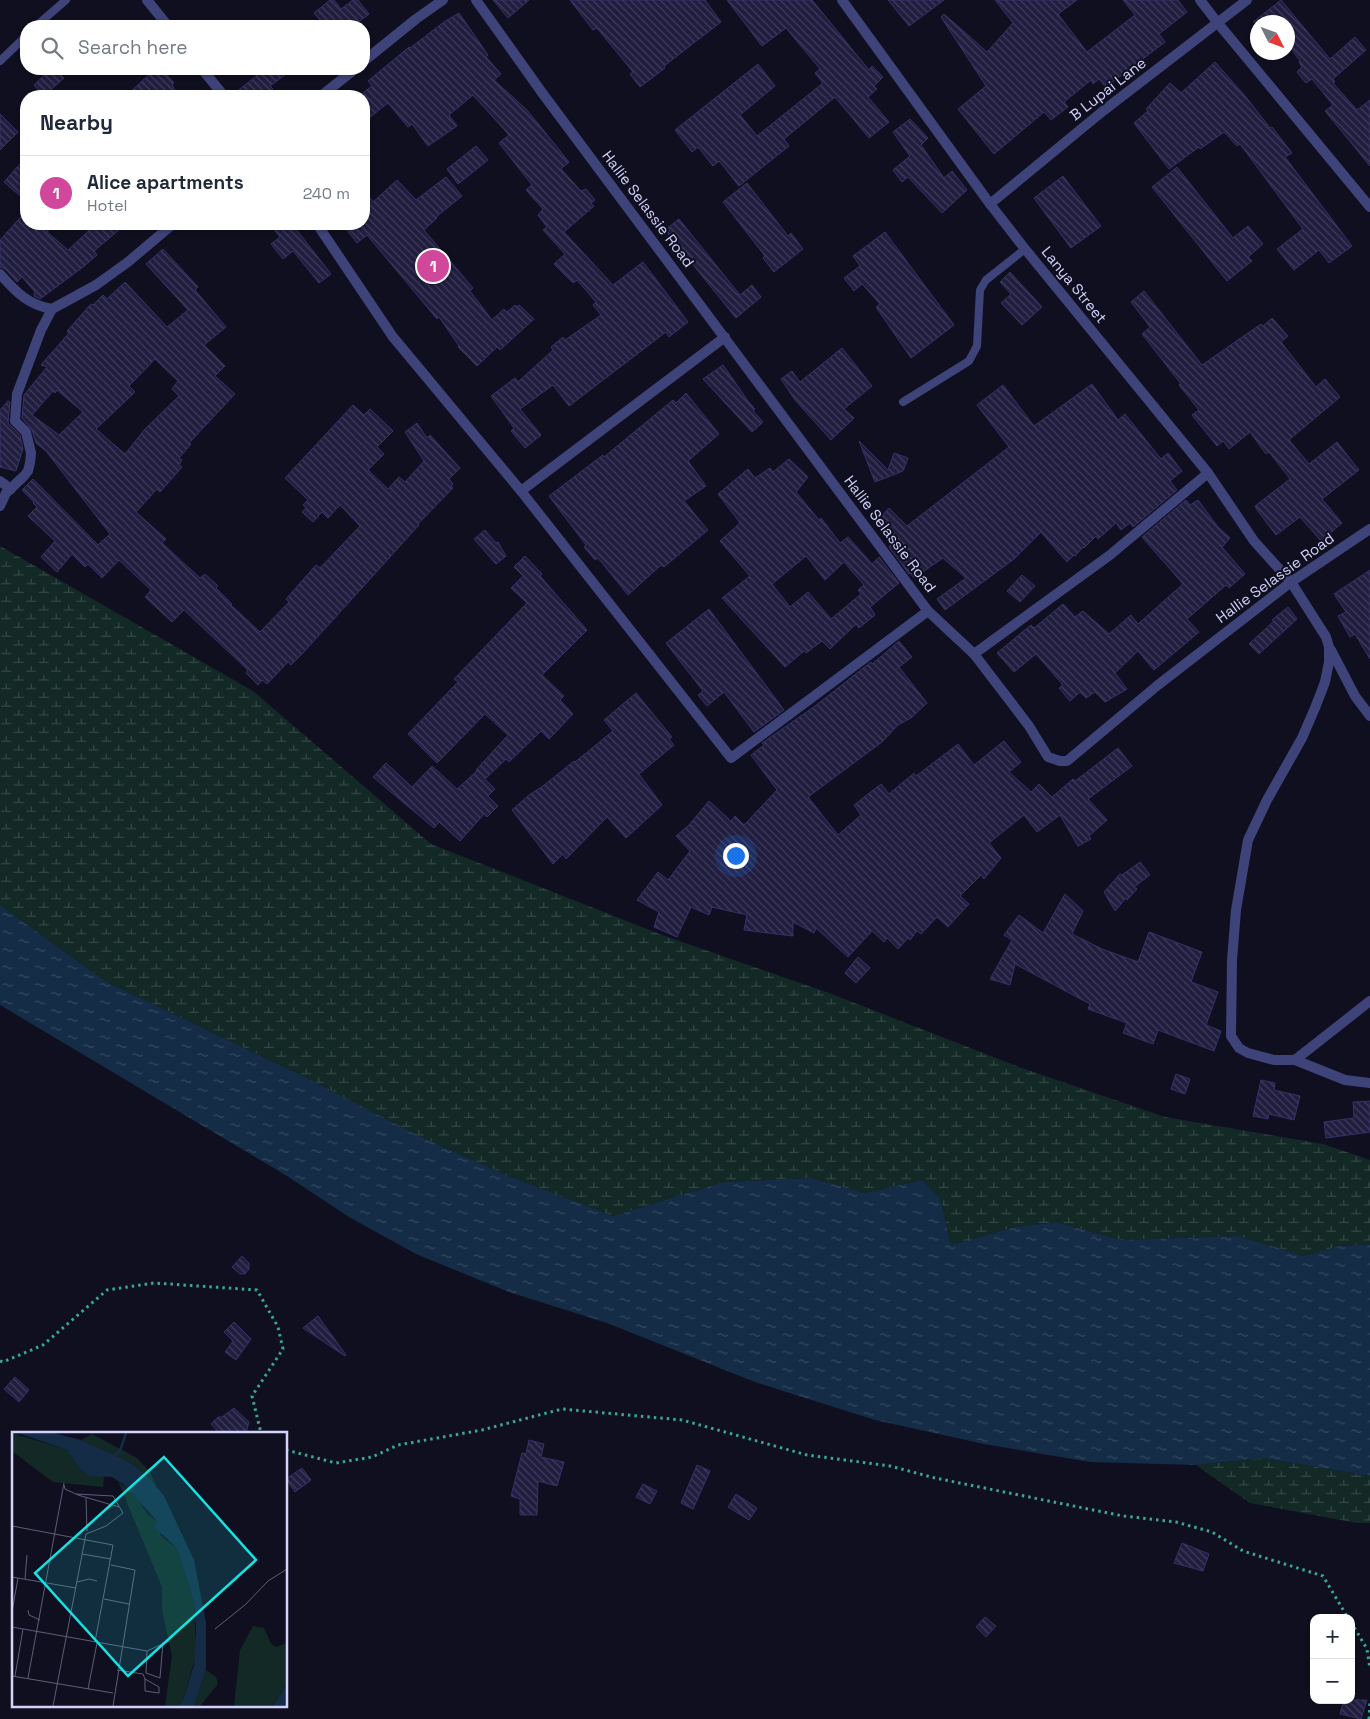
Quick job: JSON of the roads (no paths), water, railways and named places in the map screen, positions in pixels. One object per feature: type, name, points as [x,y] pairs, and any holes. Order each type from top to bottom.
[{"type":"street","points":[[147,0],[163,20]]},
{"type":"street","points":[[370,56],[443,0]]},
{"type":"street","name":"Hallie Selassie Road","points":[[476,0],[543,94],[928,611],[974,654],[1030,726],[1048,757],[1067,761],[1158,685],[1291,582],[1370,529]]},
{"type":"street","name":"Lanya Street","points":[[842,0],[990,204],[1208,473],[1254,541],[1291,582],[1326,637],[1329,647],[1355,696],[1370,716]]},
{"type":"street","points":[[1200,0],[1370,207]]},
{"type":"street","name":"B Lupai Lane","points":[[990,204],[1103,111],[1247,0]]},
{"type":"street","points":[[207,75],[219,90]]},
{"type":"street","points":[[329,90],[347,75]]},
{"type":"street","points":[[0,506],[6,493],[28,471],[31,453],[26,432],[15,421],[17,394],[30,364],[41,330],[52,309],[96,285],[128,262],[166,230]]},
{"type":"street","points":[[321,230],[393,337],[521,491],[731,758],[928,611]]},
{"type":"street","points":[[0,274],[17,293],[30,302],[52,309]]},
{"type":"street","points":[[521,491],[725,336]]},
{"type":"street","points":[[974,654],[1110,555],[1208,473]]},
{"type":"street","points":[[0,481],[11,489]]},
{"type":"street","points":[[1329,647],[1329,662],[1325,682],[1315,708],[1302,738],[1267,800],[1248,840],[1236,910],[1233,944],[1231,1036],[1239,1048],[1257,1056],[1274,1060],[1295,1060],[1345,1080],[1370,1083]]},
{"type":"street","points":[[1295,1060],[1370,1001]]},
{"type":"lane","points":[[43,20],[66,0]]},
{"type":"lane","points":[[0,61],[20,42]]},
{"type":"lane","points":[[903,402],[969,361],[977,346],[980,290],[986,280],[1025,249]]},
{"type":"water","points":[[0,905],[105,981],[303,1076],[417,1135],[506,1175],[613,1216],[724,1182],[811,1178],[864,1193],[922,1180],[940,1198],[951,1245],[1015,1227],[1056,1222],[1121,1240],[1239,1236],[1304,1256],[1340,1246],[1370,1244],[1370,1476],[1263,1458],[1196,1465],[1090,1462],[984,1444],[875,1420],[755,1382],[607,1323],[509,1292],[416,1254],[349,1217],[287,1176],[0,1005]]},
{"type":"place","name":"Alice apartments","points":[[433,266]]}]
